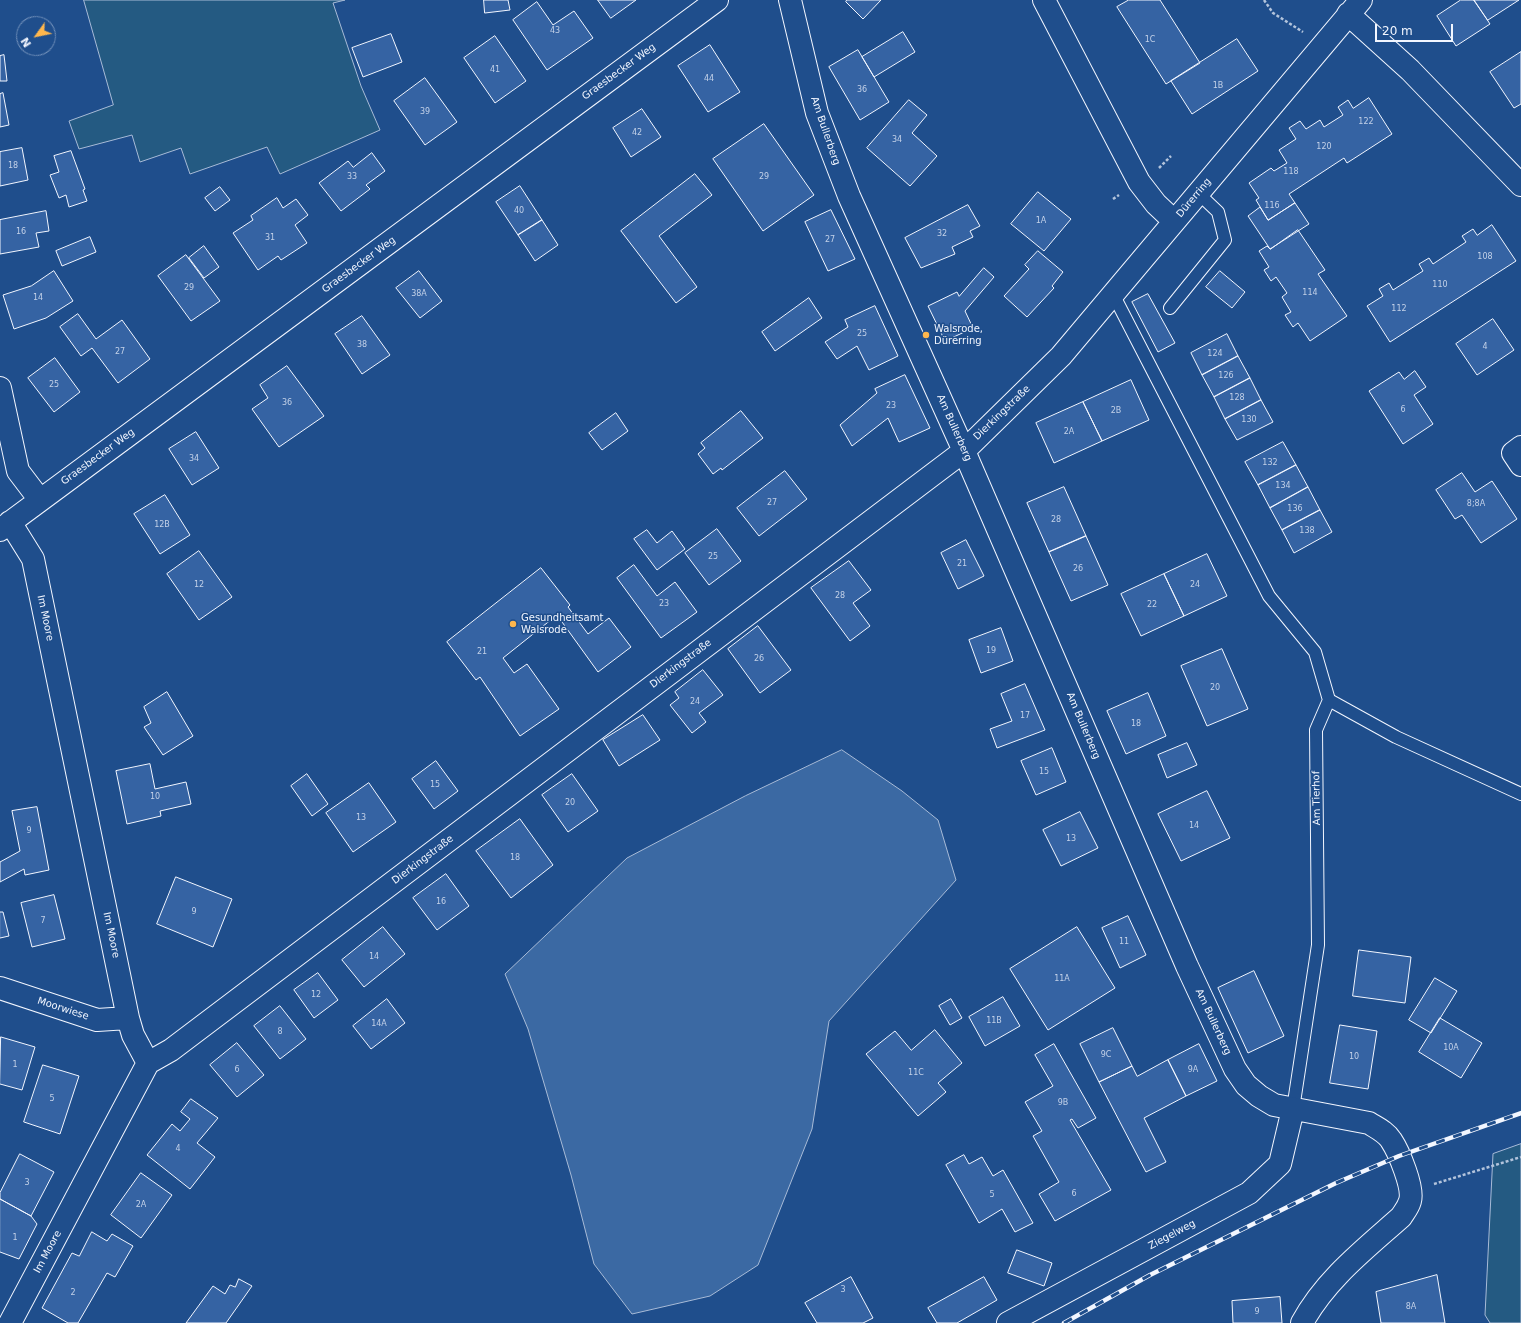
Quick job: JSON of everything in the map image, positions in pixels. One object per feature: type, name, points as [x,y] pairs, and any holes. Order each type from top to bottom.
[{"type":"street","name":"Graesbecker Weg","points":[[5,526],[717,0]]},
{"type":"street","name":"Am Bullerberg","points":[[790,0],[817,113],[849,196],[964,451],[1187,966],[1235,1069],[1246,1085],[1259,1096],[1274,1105],[1370,1123],[1382,1130],[1391,1139],[1399,1156],[1411,1192]]},
{"type":"street","name":"Dürerring","points":[[1044,0],[1139,182],[1156,204],[1174,221],[1354,7],[1410,70],[1521,185]]},
{"type":"street","name":"Dierkingstraße","points":[[148,1063],[171,1050],[964,451],[1061,356],[1174,221]]},
{"type":"street","points":[[0,388],[18,471],[40,500]]},
{"type":"street","points":[[1521,447],[1513,452],[1521,465]]},
{"type":"street","name":"Im Moore","points":[[5,526],[33,559],[128,1018],[133,1035],[148,1063],[10,1323]]},
{"type":"street","name":"Moorwiese","points":[[0,988],[96,1020],[128,1018]]},
{"type":"street","name":"Ziegelweg","points":[[1008,1323],[1249,1194],[1280,1164],[1293,1109]]},
{"type":"street","points":[[1302,1323],[1317,1298],[1338,1274],[1408,1208],[1411,1200],[1411,1192]]},
{"type":"lane","points":[[1170,308],[1225,240],[1218,212],[1198,193]]},
{"type":"lane","points":[[1113,294],[1269,596],[1315,652],[1329,700],[1396,737],[1521,794]]},
{"type":"lane","name":"Am Tierhof","points":[[1293,1109],[1318,945],[1316,730],[1329,700]]},
{"type":"path","points":[[1264,0],[1273,13],[1304,33]]},
{"type":"path","points":[[1154,172],[1171,156]]},
{"type":"path","points":[[1411,1192],[1521,1157]]},
{"type":"shaded area","points":[[84,0],[345,0],[333,3],[361,86],[380,130],[280,174],[267,147],[190,174],[181,148],[140,162],[132,135],[79,149],[69,121],[113,105]]},
{"type":"shaded area","points":[[842,750],[902,791],[938,820],[956,880],[829,1021],[812,1129],[758,1265],[710,1296],[632,1314],[594,1264],[571,1175],[528,1029],[505,974],[627,858],[745,796]]},
{"type":"shaded area","points":[[1521,1144],[1521,1323],[1490,1323],[1485,1315],[1493,1154]]},
{"type":"building","points":[[484,0],[508,0],[510,10],[485,13]]},
{"type":"building","points":[[598,0],[636,0],[611,18]]},
{"type":"building","points":[[847,0],[881,0],[863,19],[846,2]]},
{"type":"building","points":[[1129,0],[1160,0],[1200,63],[1166,84],[1117,7]]},
{"type":"building","points":[[1461,0],[1474,0],[1490,24],[1456,46],[1437,16]]},
{"type":"building","points":[[1474,0],[1519,0],[1488,20]]},
{"type":"building","points":[[537,2],[553,25],[574,11],[593,38],[547,70],[513,20]]},
{"type":"building","points":[[903,32],[915,52],[874,77],[862,57]]},
{"type":"building","points":[[391,34],[402,62],[363,77],[352,48]]},
{"type":"building","points":[[495,36],[526,81],[495,103],[464,58]]},
{"type":"building","points":[[1237,39],[1258,71],[1192,114],[1171,81]]},
{"type":"building","points":[[710,45],[740,92],[708,112],[678,66]]},
{"type":"building","points":[[858,50],[889,102],[860,120],[829,67]]},
{"type":"building","points":[[1521,52],[1521,104],[1514,108],[1490,72]]},
{"type":"building","points":[[4,55],[7,81],[0,81],[0,56]]},
{"type":"building","points":[[425,78],[457,122],[425,145],[394,101]]},
{"type":"building","points":[[3,93],[9,125],[0,127],[0,94]]},
{"type":"building","points":[[1369,98],[1392,134],[1347,163],[1344,158],[1289,194],[1295,203],[1268,220],[1256,200],[1259,198],[1249,183],[1271,168],[1274,171],[1287,163],[1279,150],[1296,139],[1289,128],[1300,121],[1306,129],[1320,120],[1324,127],[1343,115],[1338,107],[1348,100],[1353,108]]},
{"type":"building","points":[[909,100],[927,115],[912,133],[937,156],[910,186],[867,148]]},
{"type":"building","points":[[642,109],[661,137],[631,157],[613,128]]},
{"type":"building","points":[[764,124],[814,195],[763,231],[713,159]]},
{"type":"building","points":[[22,148],[28,180],[0,186],[0,152]]},
{"type":"building","points":[[71,151],[85,189],[83,190],[87,201],[69,207],[66,195],[59,198],[50,175],[59,172],[54,156]]},
{"type":"building","points":[[372,153],[385,171],[366,185],[370,189],[341,211],[319,183],[348,161],[353,167]]},
{"type":"building","points":[[695,174],[712,195],[659,236],[697,287],[676,303],[621,231]]},
{"type":"building","points":[[520,186],[542,220],[518,235],[496,202]]},
{"type":"building","points":[[220,187],[230,200],[215,211],[205,198]]},
{"type":"building","points":[[1038,192],[1071,219],[1044,251],[1011,224]]},
{"type":"building","points":[[277,198],[283,208],[296,199],[308,215],[295,225],[307,243],[281,260],[278,256],[258,270],[233,233],[253,220],[251,216]]},
{"type":"building","points":[[1295,203],[1309,224],[1270,249],[1248,216],[1260,207],[1268,220]]},
{"type":"building","points":[[968,205],[980,226],[970,231],[973,237],[952,247],[955,254],[921,268],[905,238]]},
{"type":"building","points":[[831,210],[855,259],[828,271],[805,222]]},
{"type":"building","points":[[46,211],[49,231],[36,233],[39,247],[0,254],[0,220]]},
{"type":"building","points":[[542,220],[558,245],[535,261],[518,235]]},
{"type":"building","points":[[1492,225],[1516,261],[1390,342],[1367,306],[1383,296],[1379,289],[1389,283],[1393,290],[1423,271],[1419,264],[1429,258],[1433,264],[1466,242],[1462,236],[1473,229],[1477,235]]},
{"type":"building","points":[[1298,230],[1325,270],[1318,274],[1347,316],[1310,341],[1298,323],[1293,327],[1285,315],[1291,312],[1282,297],[1287,293],[1276,277],[1271,281],[1264,270],[1269,267],[1259,251],[1267,246],[1270,249]]},
{"type":"building","points":[[90,237],[96,252],[62,266],[56,251]]},
{"type":"building","points":[[204,246],[219,267],[204,278],[189,258]]},
{"type":"building","points":[[1038,251],[1063,272],[1052,286],[1054,288],[1027,317],[1004,296],[1029,269],[1025,265]]},
{"type":"building","points":[[186,255],[220,301],[191,321],[158,276]]},
{"type":"building","points":[[984,268],[994,277],[965,311],[973,328],[945,341],[928,306],[957,292],[959,296]]},
{"type":"building","points":[[54,271],[73,301],[46,318],[14,329],[3,295],[31,286]]},
{"type":"building","points":[[419,271],[442,301],[420,318],[396,288]]},
{"type":"building","points":[[1220,271],[1245,292],[1232,308],[1206,287]]},
{"type":"building","points":[[1148,294],[1175,343],[1158,352],[1132,302]]},
{"type":"building","points":[[809,298],[822,318],[775,351],[762,332]]},
{"type":"building","points":[[875,306],[898,356],[869,370],[857,346],[837,359],[825,342],[848,327],[845,320]]},
{"type":"building","points":[[78,314],[96,339],[122,320],[150,359],[118,383],[92,348],[81,356],[60,327]]},
{"type":"building","points":[[362,316],[390,355],[362,374],[335,334]]},
{"type":"building","points":[[1493,319],[1514,350],[1477,375],[1456,344]]},
{"type":"building","points":[[1227,334],[1238,356],[1202,375],[1191,353]]},
{"type":"building","points":[[1238,356],[1250,378],[1214,397],[1202,375]]},
{"type":"building","points":[[55,358],[80,392],[54,412],[28,378]]},
{"type":"building","points":[[287,366],[324,416],[279,447],[252,409],[268,398],[260,385]]},
{"type":"building","points":[[1415,371],[1426,387],[1414,395],[1433,424],[1403,444],[1369,391],[1399,372],[1404,379]]},
{"type":"building","points":[[905,375],[930,428],[899,442],[888,418],[852,446],[840,425],[877,393],[875,389]]},
{"type":"building","points":[[1250,378],[1261,400],[1225,419],[1214,397]]},
{"type":"building","points":[[1131,380],[1149,420],[1102,441],[1083,402]]},
{"type":"building","points":[[1261,400],[1273,422],[1237,440],[1225,419]]},
{"type":"building","points":[[1083,402],[1102,441],[1054,463],[1036,423]]},
{"type":"building","points":[[741,411],[763,438],[722,470],[721,468],[713,474],[698,454],[705,448],[701,443]]},
{"type":"building","points":[[616,413],[628,431],[602,450],[589,433]]},
{"type":"building","points":[[196,432],[219,468],[192,485],[169,449]]},
{"type":"building","points":[[1283,442],[1296,465],[1258,485],[1245,462]]},
{"type":"building","points":[[1296,465],[1308,487],[1270,508],[1258,485]]},
{"type":"building","points":[[785,471],[807,499],[759,536],[737,508]]},
{"type":"building","points":[[1462,473],[1475,492],[1492,481],[1517,519],[1481,543],[1462,515],[1455,519],[1436,490]]},
{"type":"building","points":[[1064,487],[1086,536],[1049,552],[1027,503]]},
{"type":"building","points":[[1308,487],[1320,510],[1282,530],[1270,508]]},
{"type":"building","points":[[165,495],[190,535],[160,554],[134,514]]},
{"type":"building","points":[[1320,510],[1332,532],[1294,553],[1282,530]]},
{"type":"building","points":[[717,529],[741,561],[709,585],[685,553]]},
{"type":"building","points":[[647,530],[657,543],[672,531],[685,549],[657,570],[634,539]]},
{"type":"building","points":[[1086,536],[1108,585],[1071,601],[1049,552]]},
{"type":"building","points":[[966,540],[984,576],[958,589],[941,553]]},
{"type":"building","points":[[199,551],[232,597],[199,620],[167,574]]},
{"type":"building","points":[[1207,554],[1227,596],[1184,616],[1164,574]]},
{"type":"building","points":[[849,561],[871,590],[853,603],[870,626],[850,641],[811,588]]},
{"type":"building","points":[[634,565],[657,596],[675,582],[697,612],[661,638],[617,578]]},
{"type":"building","points":[[541,568],[570,605],[568,607],[588,634],[609,618],[631,647],[598,672],[557,615],[503,658],[514,673],[527,664],[559,709],[520,736],[480,677],[476,680],[447,642]]},
{"type":"building","points":[[1164,574],[1184,616],[1141,636],[1121,594]]},
{"type":"building","points":[[758,626],[791,670],[760,693],[728,649]]},
{"type":"building","points":[[1001,628],[1013,661],[981,673],[969,640]]},
{"type":"building","points":[[1222,649],[1248,709],[1207,726],[1181,666]]},
{"type":"building","points":[[703,670],[723,695],[699,713],[706,722],[692,733],[670,705],[679,698],[675,692]]},
{"type":"building","points":[[1025,684],[1045,730],[997,748],[990,729],[1012,721],[1001,694]]},
{"type":"building","points":[[167,692],[193,736],[163,755],[144,727],[151,723],[144,707]]},
{"type":"building","points":[[1148,693],[1166,736],[1126,754],[1107,711]]},
{"type":"building","points":[[643,715],[660,740],[619,766],[603,740]]},
{"type":"building","points":[[1187,743],[1197,765],[1167,778],[1158,755]]},
{"type":"building","points":[[1052,748],[1066,782],[1036,795],[1021,761]]},
{"type":"building","points":[[436,761],[458,791],[434,809],[412,779]]},
{"type":"building","points":[[150,764],[155,789],[186,782],[191,804],[160,811],[161,816],[127,824],[116,771]]},
{"type":"building","points":[[307,774],[328,804],[312,816],[291,786]]},
{"type":"building","points":[[572,774],[598,811],[568,832],[542,795]]},
{"type":"building","points":[[369,783],[396,822],[353,852],[326,813]]},
{"type":"building","points":[[1207,791],[1230,838],[1181,861],[1158,814]]},
{"type":"building","points":[[37,807],[49,870],[25,875],[24,869],[0,882],[0,862],[20,851],[12,811]]},
{"type":"building","points":[[1080,812],[1098,848],[1061,866],[1043,830]]},
{"type":"building","points":[[520,819],[553,865],[511,898],[476,851]]},
{"type":"building","points":[[446,874],[469,906],[437,930],[413,898]]},
{"type":"building","points":[[176,877],[232,899],[213,947],[157,924]]},
{"type":"building","points":[[54,895],[65,939],[32,947],[21,903]]},
{"type":"building","points":[[0,912],[3,912],[9,936],[0,938]]},
{"type":"building","points":[[1128,916],[1146,955],[1120,968],[1102,928]]},
{"type":"building","points":[[383,927],[405,954],[364,987],[342,960]]},
{"type":"building","points":[[1077,927],[1115,988],[1048,1030],[1010,969]]},
{"type":"building","points":[[1359,950],[1411,957],[1405,1003],[1353,996]]},
{"type":"building","points":[[1254,971],[1284,1036],[1248,1053],[1218,988]]},
{"type":"building","points":[[318,973],[338,1000],[314,1018],[294,990]]},
{"type":"building","points":[[1435,978],[1457,991],[1431,1033],[1409,1020]]},
{"type":"building","points":[[1003,997],[1020,1026],[985,1046],[969,1017]]},
{"type":"building","points":[[387,999],[405,1023],[371,1049],[353,1026]]},
{"type":"building","points":[[951,999],[962,1018],[950,1025],[939,1006]]},
{"type":"building","points":[[280,1006],[306,1039],[280,1059],[254,1026]]},
{"type":"building","points":[[1440,1018],[1482,1043],[1461,1078],[1419,1052]]},
{"type":"building","points":[[1340,1025],[1377,1031],[1368,1089],[1330,1083]]},
{"type":"building","points":[[1113,1028],[1132,1066],[1099,1082],[1080,1044]]},
{"type":"building","points":[[935,1030],[962,1063],[938,1083],[946,1092],[918,1116],[866,1054],[895,1031],[911,1050]]},
{"type":"building","points":[[1,1037],[35,1047],[22,1090],[0,1084]]},
{"type":"building","points":[[237,1043],[264,1075],[237,1097],[210,1065]]},
{"type":"building","points":[[1054,1044],[1096,1118],[1078,1128],[1072,1119],[1070,1120],[1111,1190],[1055,1221],[1039,1194],[1059,1182],[1033,1136],[1042,1131],[1025,1102],[1053,1086],[1035,1055]]},
{"type":"building","points":[[1199,1044],[1217,1081],[1186,1096],[1168,1060]]},
{"type":"building","points":[[1168,1060],[1186,1096],[1144,1118],[1166,1162],[1146,1172],[1099,1082],[1132,1066],[1137,1076]]},
{"type":"building","points":[[43,1065],[79,1076],[60,1134],[24,1122]]},
{"type":"building","points":[[191,1099],[218,1118],[197,1143],[215,1157],[190,1189],[147,1155],[172,1124],[180,1131],[190,1119],[181,1112]]},
{"type":"building","points":[[20,1154],[54,1172],[31,1216],[0,1199],[0,1193]]},
{"type":"building","points":[[964,1155],[969,1164],[982,1157],[993,1176],[1003,1170],[1033,1223],[1015,1232],[1002,1209],[979,1223],[946,1165]]},
{"type":"building","points":[[141,1173],[172,1195],[141,1238],[111,1215]]},
{"type":"building","points":[[0,1199],[31,1216],[37,1224],[19,1259],[0,1252]]},
{"type":"building","points":[[92,1232],[107,1241],[112,1234],[133,1246],[115,1277],[107,1273],[78,1323],[68,1323],[42,1308],[72,1253],[79,1256]]},
{"type":"building","points":[[1017,1250],[1052,1263],[1044,1286],[1008,1273]]},
{"type":"building","points":[[1437,1275],[1445,1323],[1381,1323],[1376,1292]]},
{"type":"building","points":[[851,1277],[873,1318],[863,1323],[817,1323],[805,1303]]},
{"type":"building","points":[[984,1277],[997,1300],[957,1323],[937,1323],[928,1308]]},
{"type":"building","points":[[239,1279],[252,1286],[226,1323],[186,1323],[213,1286],[225,1294],[230,1285],[235,1287]]},
{"type":"building","points":[[1280,1297],[1282,1323],[1233,1323],[1232,1301]]},
{"type":"railway","points":[[1064,1323],[1150,1275],[1336,1183],[1399,1156],[1521,1113]]},
{"type":"place","name":"Walsrode, Dürerring","points":[[926,335]]},
{"type":"place","name":"Gesundheitsamt Walsrode","points":[[513,624]]}]
